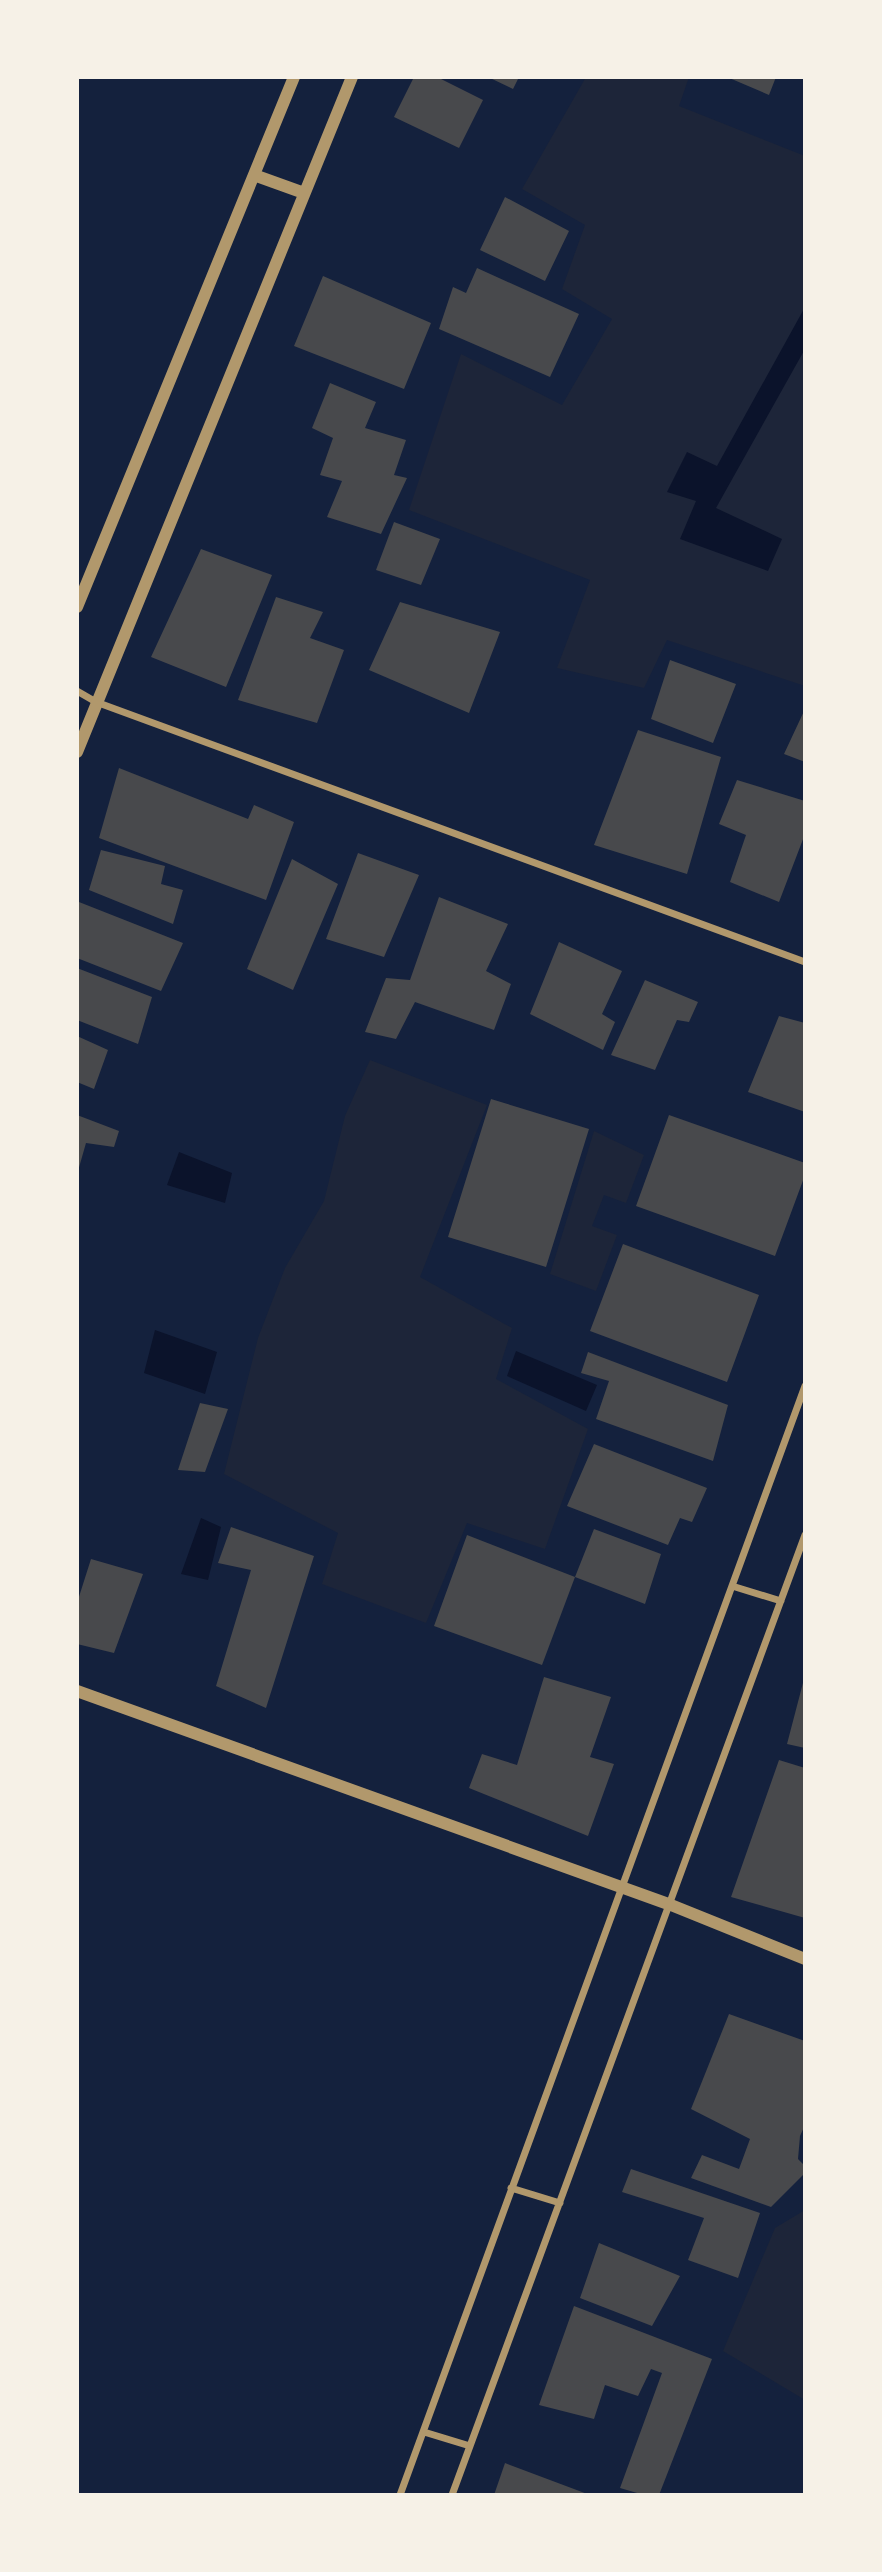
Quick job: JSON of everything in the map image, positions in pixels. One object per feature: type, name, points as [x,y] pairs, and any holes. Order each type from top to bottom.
[{"type":"street","points":[[77,607],[294,77]]},
{"type":"street","points":[[77,752],[352,77]]},
{"type":"street","points":[[254,175],[304,192]]},
{"type":"street","points":[[77,691],[96,702],[805,962]]},
{"type":"street","points":[[400,2495],[805,1385]]},
{"type":"street","points":[[452,2495],[805,1535]]},
{"type":"street","points":[[732,1586],[781,1601]]},
{"type":"street","points":[[77,1690],[671,1905],[805,1959]]},
{"type":"street","points":[[511,2188],[560,2203]]},
{"type":"street","points":[[424,2432],[470,2446]]},
{"type":"shaded area","points":[[586,77],[689,77],[679,106],[805,156],[805,686],[667,640],[644,688],[557,668],[590,580],[409,510],[461,354],[562,405],[612,319],[562,289],[585,225],[522,189]]},
{"type":"shaded area","points":[[805,307],[805,349],[716,508],[782,539],[768,571],[680,539],[696,501],[667,492],[687,452],[717,466]]},
{"type":"shaded area","points":[[370,1060],[487,1105],[420,1277],[512,1328],[496,1379],[588,1429],[545,1549],[467,1523],[426,1623],[322,1584],[338,1533],[224,1474],[258,1338],[285,1268],[324,1201],[345,1116]]},
{"type":"shaded area","points":[[594,1131],[644,1155],[626,1203],[604,1195],[592,1226],[617,1235],[596,1291],[550,1274]]},
{"type":"shaded area","points":[[179,1152],[232,1173],[225,1203],[167,1185]]},
{"type":"shaded area","points":[[155,1330],[217,1352],[205,1394],[144,1373]]},
{"type":"shaded area","points":[[516,1351],[597,1385],[586,1411],[507,1376]]},
{"type":"shaded area","points":[[201,1518],[221,1527],[208,1580],[181,1574]]},
{"type":"shaded area","points":[[805,2210],[805,2400],[723,2351],[775,2228]]},
{"type":"building","points":[[414,77],[437,77],[483,100],[459,148],[394,117]]},
{"type":"building","points":[[488,77],[519,77],[513,89]]},
{"type":"building","points":[[727,77],[776,77],[769,95]]},
{"type":"building","points":[[505,197],[569,231],[545,281],[480,250]]},
{"type":"building","points":[[477,268],[579,314],[550,377],[439,329],[453,287],[466,293]]},
{"type":"building","points":[[323,276],[431,323],[404,389],[294,346]]},
{"type":"building","points":[[330,383],[376,402],[365,428],[406,440],[394,475],[407,478],[381,534],[327,517],[342,481],[320,475],[333,438],[312,428]]},
{"type":"building","points":[[394,522],[440,539],[421,585],[376,570]]},
{"type":"building","points":[[201,549],[272,575],[226,687],[151,657]]},
{"type":"building","points":[[276,597],[323,612],[310,638],[344,650],[317,723],[238,700]]},
{"type":"building","points":[[400,602],[500,632],[469,713],[369,670]]},
{"type":"building","points":[[670,660],[736,684],[713,743],[651,719]]},
{"type":"building","points":[[805,709],[805,762],[784,754]]},
{"type":"building","points":[[638,730],[721,757],[687,874],[594,845]]},
{"type":"building","points":[[119,768],[248,819],[254,805],[294,822],[266,900],[99,838]]},
{"type":"building","points":[[737,780],[805,801],[805,834],[779,902],[730,882],[746,835],[719,824]]},
{"type":"building","points":[[101,850],[165,866],[161,884],[183,890],[173,924],[89,890]]},
{"type":"building","points":[[358,853],[419,875],[384,957],[326,939]]},
{"type":"building","points":[[292,859],[338,884],[293,990],[247,969]]},
{"type":"building","points":[[439,897],[508,924],[486,971],[511,984],[494,1030],[415,1002],[396,1039],[365,1032],[386,978],[410,980]]},
{"type":"building","points":[[79,902],[183,943],[161,991],[77,958]]},
{"type":"building","points":[[559,942],[622,971],[602,1014],[615,1022],[603,1050],[530,1014]]},
{"type":"building","points":[[77,968],[152,997],[138,1044],[77,1020]]},
{"type":"building","points":[[645,980],[698,1002],[689,1022],[677,1020],[655,1070],[611,1055]]},
{"type":"building","points":[[779,1016],[805,1023],[805,1112],[748,1092]]},
{"type":"building","points":[[77,1036],[108,1050],[94,1089],[77,1082]]},
{"type":"building","points":[[491,1099],[589,1129],[546,1267],[448,1237]]},
{"type":"building","points":[[77,1115],[119,1131],[114,1147],[86,1143],[78,1171]]},
{"type":"building","points":[[669,1115],[805,1163],[805,1175],[775,1256],[636,1206]]},
{"type":"building","points":[[623,1244],[759,1295],[727,1382],[590,1331]]},
{"type":"building","points":[[588,1352],[728,1405],[713,1461],[596,1419],[609,1381],[581,1373]]},
{"type":"building","points":[[200,1403],[228,1409],[205,1472],[178,1470]]},
{"type":"building","points":[[594,1444],[707,1488],[692,1522],[680,1518],[668,1545],[567,1506]]},
{"type":"building","points":[[231,1527],[314,1556],[266,1708],[216,1686],[251,1570],[218,1563]]},
{"type":"building","points":[[594,1529],[661,1554],[645,1604],[575,1577]]},
{"type":"building","points":[[467,1535],[575,1577],[542,1665],[434,1626]]},
{"type":"building","points":[[91,1559],[143,1574],[114,1653],[77,1644],[77,1603]]},
{"type":"building","points":[[544,1677],[611,1697],[590,1757],[614,1764],[588,1836],[469,1788],[482,1754],[517,1765]]},
{"type":"building","points":[[805,1679],[805,1748],[787,1744]]},
{"type":"building","points":[[779,1760],[805,1768],[805,1918],[731,1897]]},
{"type":"building","points":[[729,2014],[805,2041],[805,2125],[800,2136],[798,2159],[805,2166],[805,2173],[771,2207],[691,2178],[702,2155],[739,2169],[750,2139],[691,2109]]},
{"type":"building","points":[[631,2169],[760,2213],[738,2278],[688,2260],[704,2218],[622,2192]]},
{"type":"building","points":[[599,2243],[680,2276],[652,2326],[580,2298]]},
{"type":"building","points":[[574,2306],[712,2359],[659,2495],[644,2495],[620,2488],[662,2373],[651,2369],[638,2396],[605,2385],[594,2419],[539,2405]]},
{"type":"building","points":[[505,2463],[590,2495],[494,2495]]}]
